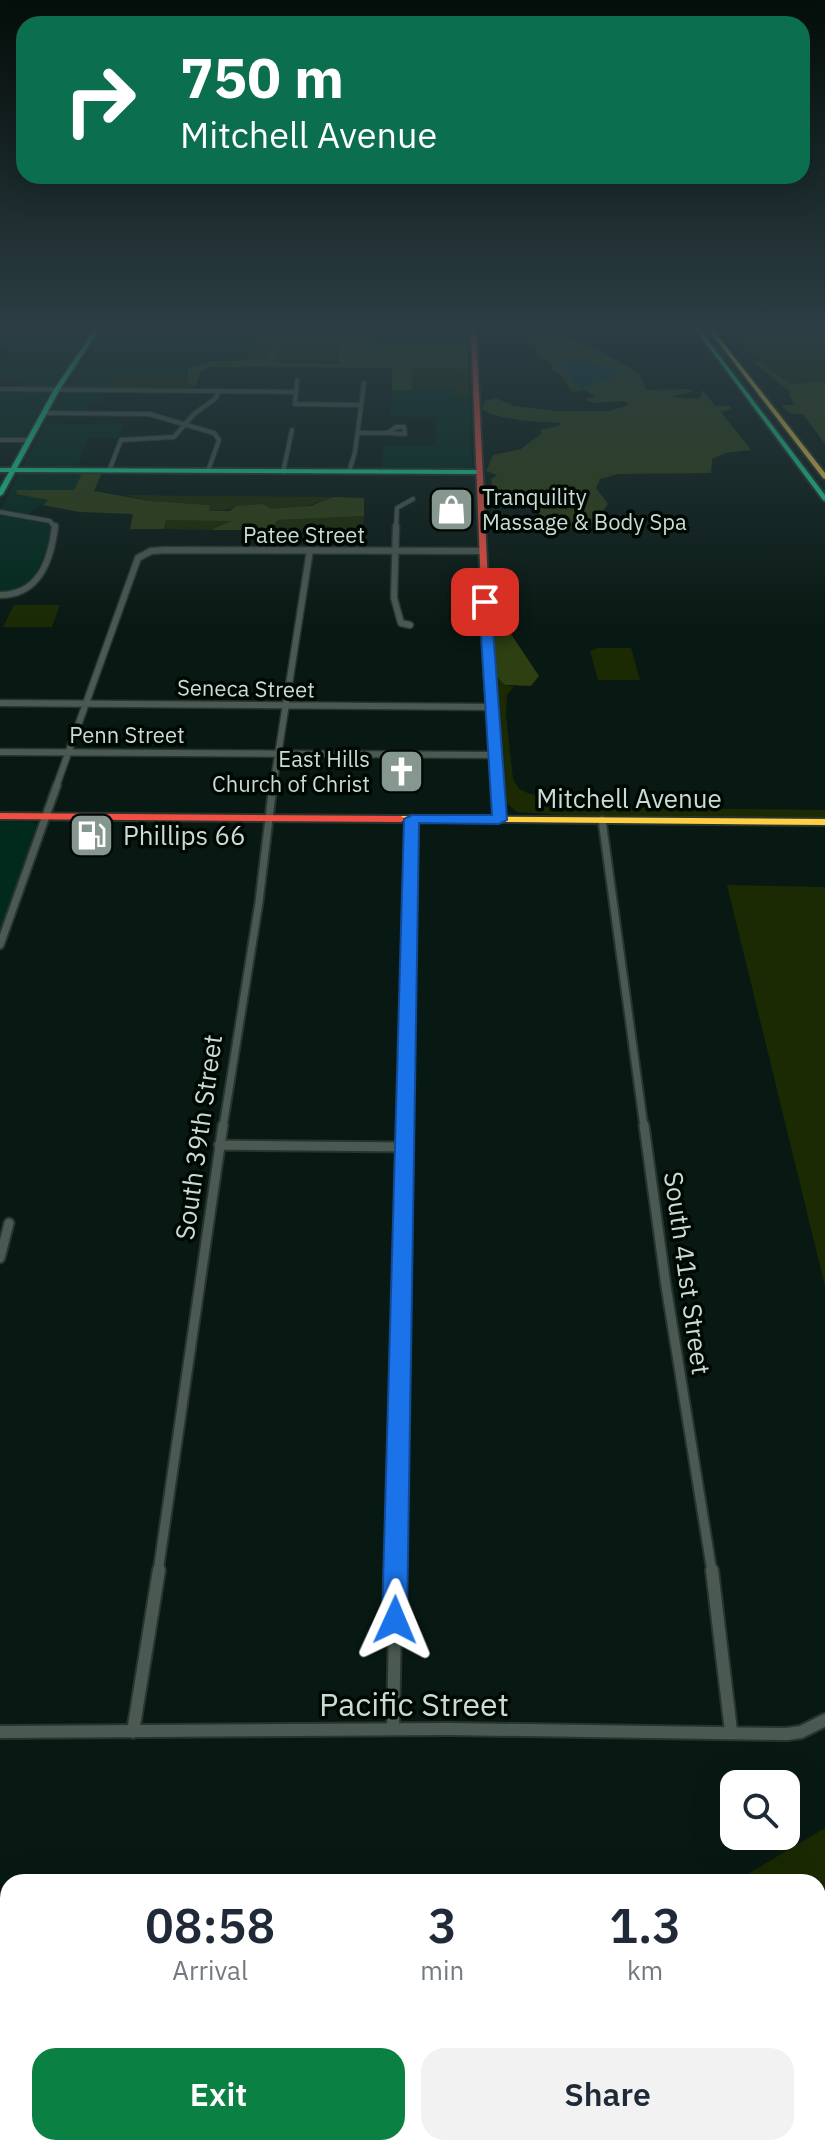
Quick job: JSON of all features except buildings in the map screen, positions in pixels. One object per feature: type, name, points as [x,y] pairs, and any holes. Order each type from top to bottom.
[{"type":"main road","points":[[13,470],[34,431]]},
{"type":"main road","points":[[477,431],[499,820]]},
{"type":"main road","points":[[774,431],[825,499]]},
{"type":"main road","points":[[789,431],[825,477]]},
{"type":"main road","points":[[1,477],[21,455]]},
{"type":"main road","points":[[1,477],[13,470],[478,472]]},
{"type":"main road","points":[[498,803],[511,813],[534,820]]},
{"type":"main road","name":"Mitchell Avenue","points":[[0,816],[825,822]]},
{"type":"street","points":[[109,471],[121,440],[174,437],[180,431]]},
{"type":"street","points":[[199,431],[219,437],[208,471]]},
{"type":"street","points":[[283,472],[292,431]]},
{"type":"street","points":[[349,472],[358,433],[388,433]]},
{"type":"street","points":[[0,440],[29,440]]},
{"type":"street","points":[[410,625],[401,623],[394,598],[397,508],[413,499]]},
{"type":"street","points":[[0,512],[50,521],[55,526],[55,539],[35,583],[23,592],[0,595]]},
{"type":"street","name":"South 39th Street","points":[[133,1732],[184,1409],[219,1145],[259,902],[278,753],[310,550]]},
{"type":"street","name":"Patee Street","points":[[85,704],[138,558],[157,551],[483,551]]},
{"type":"street","name":"Seneca Street","points":[[0,703],[491,707]]},
{"type":"street","points":[[0,945],[85,704]]},
{"type":"street","name":"Penn Street","points":[[0,752],[495,755]]},
{"type":"street","points":[[393,1729],[412,819]]},
{"type":"street","name":"South 41st Street","points":[[602,820],[666,1286],[721,1627],[731,1731]]},
{"type":"street","points":[[219,1145],[404,1147]]},
{"type":"street","points":[[0,1258],[9,1223]]},
{"type":"street","name":"Pacific Street","points":[[0,1732],[393,1729],[787,1734],[801,1732],[825,1720]]},
{"type":"shaded area","points":[[0,431],[27,431],[23,438],[0,438]]},
{"type":"shaded area","points":[[42,431],[122,431],[119,438],[89,438],[76,469],[23,466]]},
{"type":"shaded area","points":[[436,431],[470,431],[472,469],[382,470],[383,445],[435,445]]},
{"type":"shaded area","points":[[540,431],[736,431],[751,450],[725,453],[712,459],[711,473],[618,474],[600,479],[596,488],[608,504],[604,509],[608,520],[630,518],[635,526],[609,527],[586,523],[567,530],[518,500],[494,494],[491,479],[497,475],[486,471],[493,455],[521,449],[542,433]]},
{"type":"shaded area","points":[[815,431],[825,431],[825,444]]},
{"type":"shaded area","points":[[83,471],[74,490],[29,494],[48,500],[29,514],[0,510],[20,472]]},
{"type":"shaded area","points":[[83,471],[102,472],[94,491],[150,501],[209,505],[210,511],[230,511],[237,506],[263,504],[271,509],[311,506],[333,497],[364,498],[364,516],[278,520],[270,530],[211,530],[232,521],[166,520],[164,529],[130,529],[133,514],[80,512],[43,505],[48,500],[17,494],[16,490],[74,490]]},
{"type":"shaded area","points":[[125,495],[333,497],[287,510],[256,505],[210,511],[208,505],[150,501]]},
{"type":"shaded area","points":[[0,514],[48,522],[53,527],[49,545],[32,581],[21,591],[0,594]]},
{"type":"shaded area","points":[[364,516],[363,531],[270,530],[278,520]]},
{"type":"shaded area","points":[[166,520],[234,521],[211,530],[164,529]]},
{"type":"shaded area","points":[[491,604],[499,604],[513,624],[509,631],[539,676],[531,686],[505,685],[495,675]]},
{"type":"shaded area","points":[[14,605],[60,605],[52,627],[3,627]]},
{"type":"shaded area","points":[[598,648],[631,648],[640,680],[598,680],[590,651]]},
{"type":"shaded area","points":[[495,675],[505,685],[514,687],[507,695],[506,715],[513,779],[519,789],[530,794],[561,799],[602,799],[636,808],[825,810],[825,819],[611,818],[517,812],[505,802],[503,794]]},
{"type":"shaded area","points":[[0,821],[33,822],[37,825],[0,932]]},
{"type":"shaded area","points":[[727,885],[825,887],[825,1286]]},
{"type":"shaded area","points":[[825,1828],[825,1874],[747,1874],[788,1850],[800,1850],[800,1843]]},
{"type":"traffic: fast","points":[[0,494],[34,431]]},
{"type":"traffic: fast","points":[[774,431],[825,499]]},
{"type":"traffic: fast","points":[[0,470],[478,472]]},
{"type":"traffic: slow","points":[[789,431],[825,477]]},
{"type":"traffic: slow","points":[[401,819],[825,822]]},
{"type":"traffic: jam","points":[[477,431],[488,668],[499,820]]},
{"type":"traffic: jam","points":[[0,816],[401,819]]},
{"type":"place","name":"Tranquility Massage & Body Spa","points":[[451,509]]},
{"type":"place","name":"East Hills Church of Christ","points":[[401,771]]},
{"type":"place","name":"Phillips 66","points":[[92,835]]},
{"type":"route","points":[[395,1620],[412,819],[499,820],[485,602]]}]
